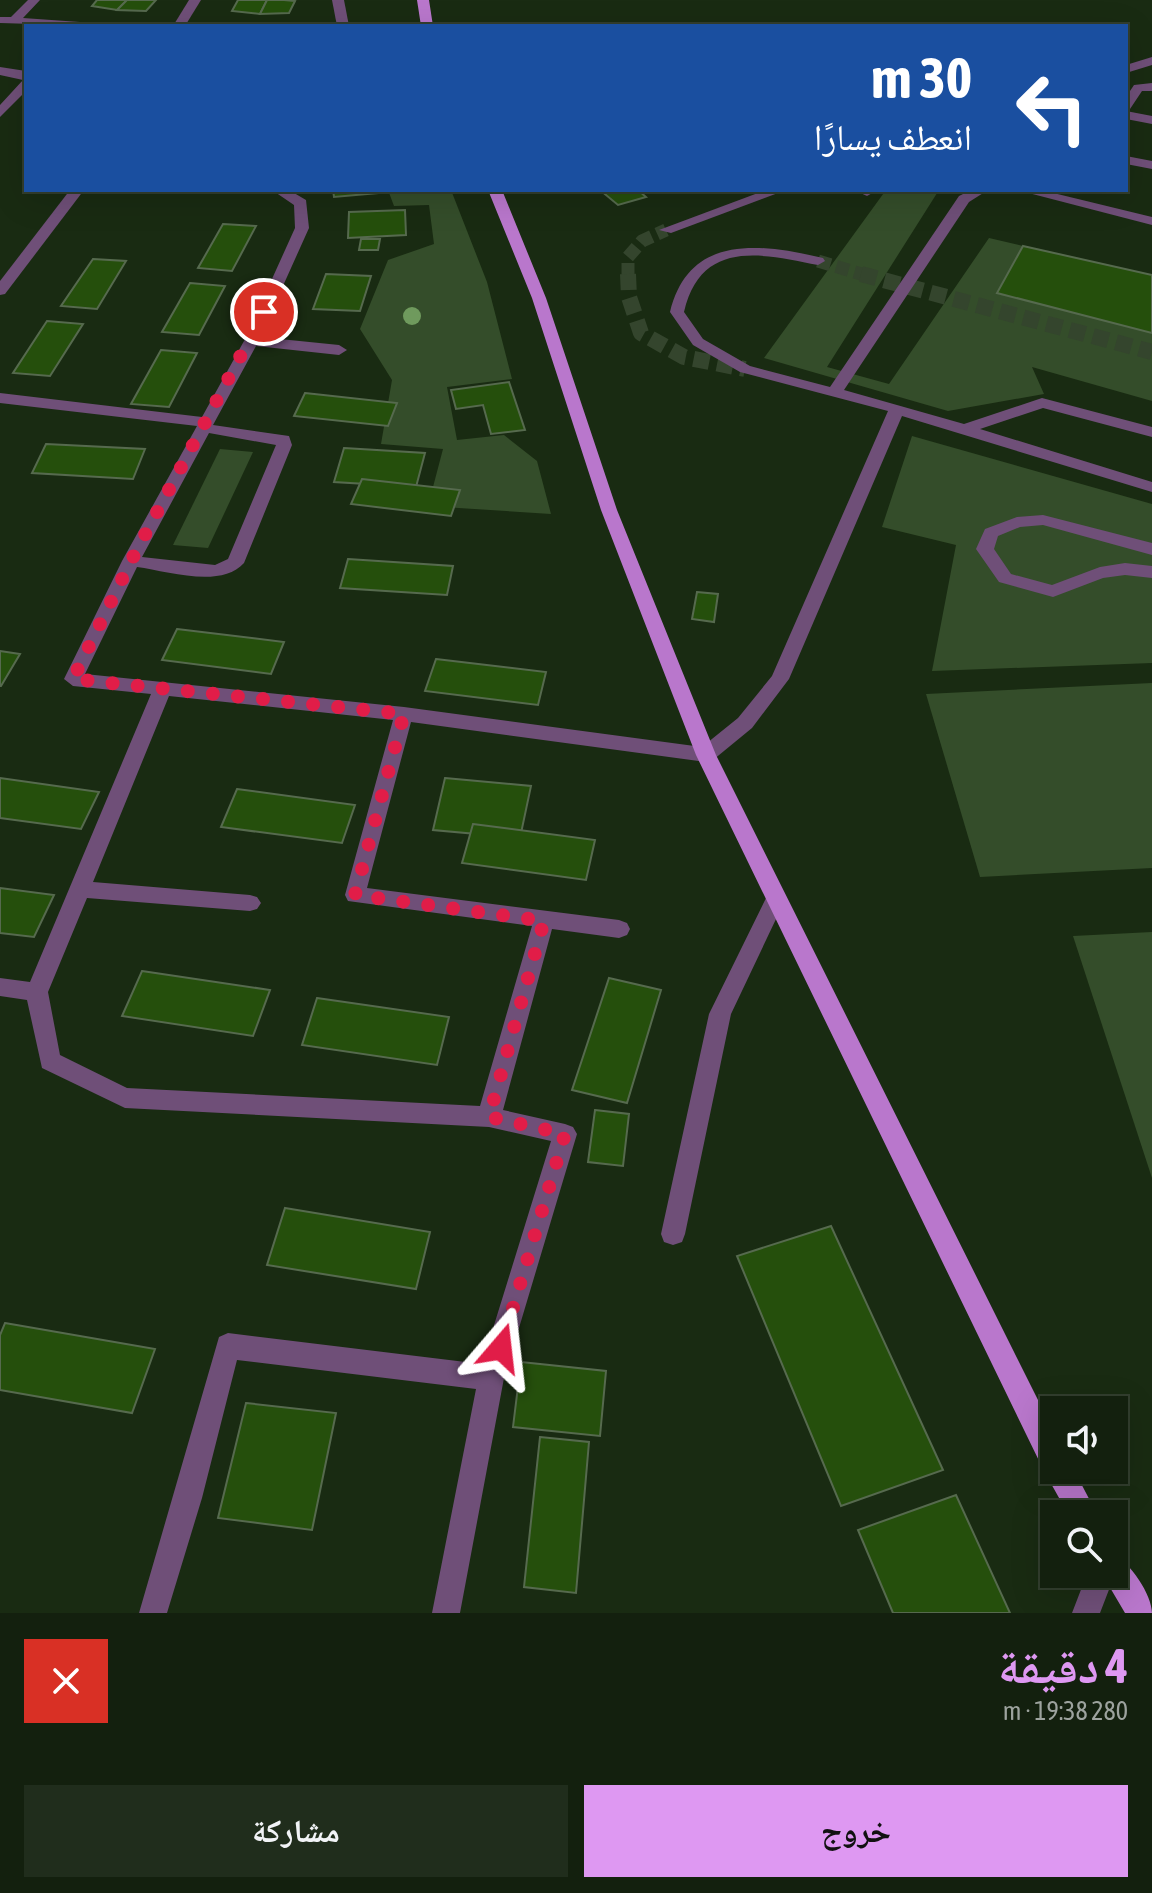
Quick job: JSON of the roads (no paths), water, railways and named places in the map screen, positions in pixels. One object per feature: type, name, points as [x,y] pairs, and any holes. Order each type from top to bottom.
[{"type":"main road","points":[[423,0],[427,24]]},
{"type":"main road","points":[[496,192],[539,298],[609,510],[706,755],[1040,1433]]},
{"type":"main road","points":[[1126,1588],[1141,1613]]},
{"type":"street","points":[[15,20],[34,0]]},
{"type":"street","points":[[180,24],[195,0]]},
{"type":"street","points":[[338,0],[343,24]]},
{"type":"street","points":[[0,20],[55,24]]},
{"type":"street","points":[[1128,68],[1152,61]]},
{"type":"street","points":[[0,71],[24,75]]},
{"type":"street","points":[[0,113],[24,77]]},
{"type":"street","points":[[1128,103],[1138,88],[1152,87]]},
{"type":"street","points":[[1128,115],[1152,120]]},
{"type":"street","points":[[1128,160],[1152,165]]},
{"type":"street","points":[[0,291],[75,192]]},
{"type":"street","points":[[282,192],[301,203],[302,228],[251,341],[131,561],[73,679],[404,714],[706,755],[745,723],[780,679],[897,409]]},
{"type":"street","points":[[666,230],[773,192]]},
{"type":"street","points":[[834,393],[964,199],[977,192]]},
{"type":"street","points":[[1044,192],[1073,195],[1152,221]]},
{"type":"street","points":[[818,261],[746,251],[717,258],[695,269],[683,288],[677,312],[698,342],[745,369],[966,429],[1152,487]]},
{"type":"street","points":[[251,341],[339,350]]},
{"type":"street","points":[[0,398],[206,425],[283,439],[284,445],[235,563],[217,571],[131,561]]},
{"type":"street","points":[[966,429],[1042,403],[1152,432]]},
{"type":"street","points":[[1152,549],[1043,520],[1017,522],[991,533],[985,549],[1005,578],[1053,591],[1100,573],[1125,569],[1152,572]]},
{"type":"street","points":[[163,689],[37,992],[50,1061],[125,1098],[489,1117],[565,1134],[491,1378],[446,1613]]},
{"type":"street","points":[[404,714],[355,895],[619,929]]},
{"type":"street","points":[[82,889],[250,903]]},
{"type":"street","points":[[673,1234],[720,1014],[776,898]]},
{"type":"street","points":[[489,1117],[544,921]]},
{"type":"street","points":[[0,987],[37,992]]},
{"type":"street","points":[[153,1613],[188,1498],[228,1346],[491,1378]]},
{"type":"street","points":[[1086,1613],[1096,1588]]},
{"type":"tunnel","points":[[628,274],[628,257],[642,241],[666,230]]},
{"type":"tunnel","points":[[818,261],[864,275]]},
{"type":"tunnel","points":[[628,274],[629,297],[641,333],[684,357],[745,369]]},
{"type":"tunnel","points":[[864,275],[1152,352]]},
{"type":"tunnel","points":[[864,275],[868,276]]}]
